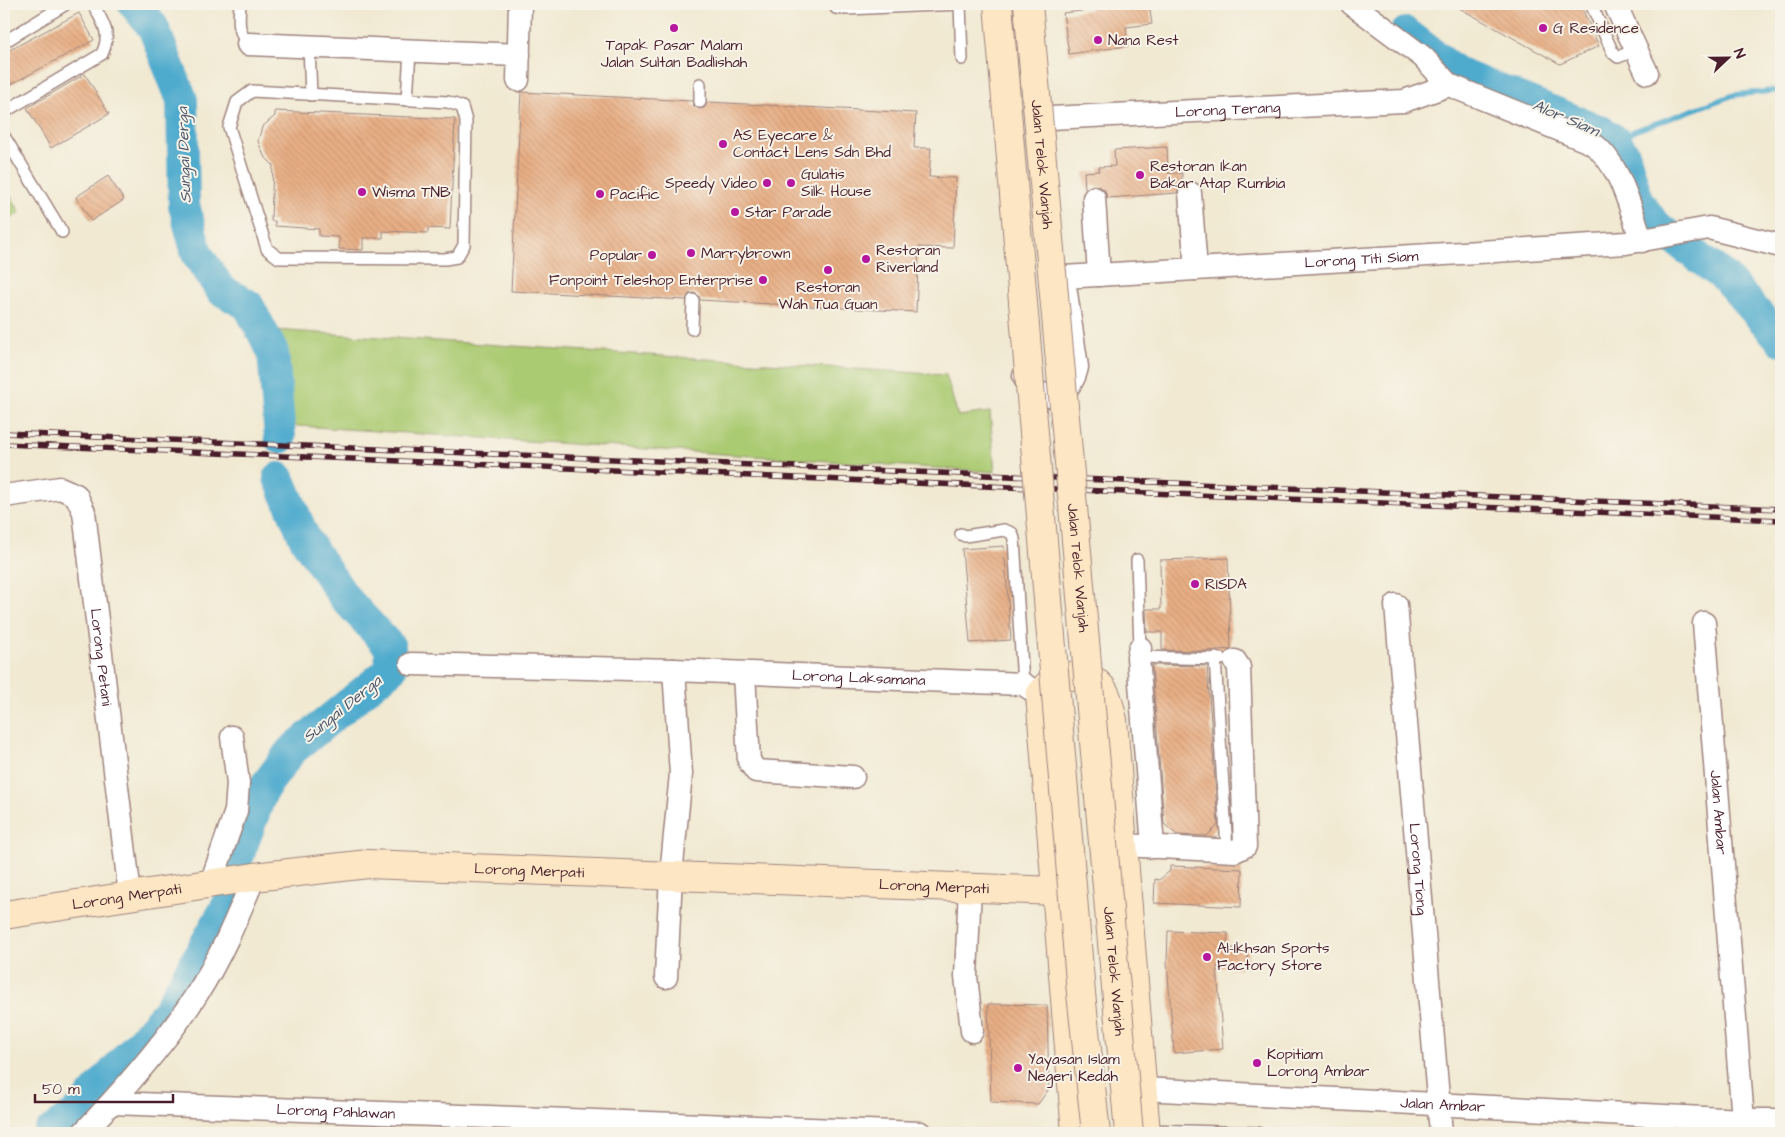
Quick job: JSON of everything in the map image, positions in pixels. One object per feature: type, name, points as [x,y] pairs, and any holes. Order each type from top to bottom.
[{"type":"main road","name":"Jalan Telok Wanjah","points":[[998,4],[1081,993],[1096,1133]]},
{"type":"main road","name":"Jalan Telok Wanjah","points":[[1028,4],[1140,1132]]},
{"type":"main road","points":[[1076,1133],[1057,891],[1031,690],[1067,676],[1084,677],[1100,686],[1108,700],[1113,720],[1142,1089],[1140,1132]]},
{"type":"main road","name":"Lorong Merpati","points":[[4,915],[211,883],[368,864],[1057,891]]},
{"type":"street","points":[[518,80],[520,4]]},
{"type":"street","points":[[985,4],[1012,301],[1024,380],[1041,394],[1052,396],[1061,394],[1075,380],[1077,367],[1064,277],[1038,4]]},
{"type":"street","points":[[1352,4],[1423,58],[1449,85],[1592,143],[1602,150],[1617,172],[1650,240]]},
{"type":"street","points":[[1615,4],[1647,73]]},
{"type":"street","points":[[248,44],[519,56]]},
{"type":"street","name":"Lorong Terang","points":[[1050,118],[1404,101],[1449,85]]},
{"type":"street","points":[[1190,193],[1196,269]]},
{"type":"street","points":[[1094,198],[1099,275]]},
{"type":"street","name":"Lorong Titi Siam","points":[[1064,277],[1650,240],[1708,228],[1781,246]]},
{"type":"street","name":"Lorong Petani","points":[[4,496],[60,488],[76,495],[84,512],[130,895]]},
{"type":"street","name":"Lorong Tiong","points":[[1396,605],[1441,1133]]},
{"type":"street","name":"Jalan Ambar","points":[[1704,623],[1743,1120]]},
{"type":"street","points":[[1139,653],[1153,847]]},
{"type":"street","points":[[1123,846],[1243,849],[1247,841],[1238,667],[1225,660]]},
{"type":"street","name":"Lorong Laksamana","points":[[411,664],[674,670],[1031,690]]},
{"type":"street","points":[[666,977],[671,875],[681,774],[674,670]]},
{"type":"street","points":[[744,674],[751,768],[756,771],[853,777]]},
{"type":"street","points":[[211,883],[236,811],[238,783],[232,737]]},
{"type":"street","points":[[83,1133],[112,1103],[160,1045],[195,997],[226,942],[254,877]]},
{"type":"street","points":[[970,887],[966,976],[972,1031]]},
{"type":"street","name":"Jalan Ambar","points":[[1142,1089],[1743,1120],[1781,1120]]},
{"type":"street","name":"Lorong Pahlawan","points":[[112,1103],[920,1133]]},
{"type":"lane","points":[[4,42],[66,4]]},
{"type":"lane","points":[[4,112],[102,54],[107,43],[107,33],[93,4]]},
{"type":"lane","points":[[240,4],[239,28],[248,44]]},
{"type":"lane","points":[[834,4],[836,8],[847,10],[960,4],[962,59]]},
{"type":"lane","points":[[1590,4],[1613,53],[1618,57],[1636,50]]},
{"type":"lane","points":[[309,46],[311,95]]},
{"type":"lane","points":[[406,100],[410,51]]},
{"type":"lane","points":[[700,84],[700,102]]},
{"type":"lane","points":[[252,91],[406,100],[448,102],[462,108],[466,121],[464,245],[457,257],[445,260],[279,258],[267,249],[229,127],[237,102],[252,91]]},
{"type":"lane","points":[[4,136],[62,232]]},
{"type":"lane","points":[[692,329],[693,300]]},
{"type":"lane","points":[[961,534],[965,536],[1004,530],[1012,533],[1031,690]]},
{"type":"lane","points":[[1136,560],[1139,653],[1225,660]]},
{"type":"lane","points":[[1140,1132],[1258,1133]]},
{"type":"green space","points":[[4,185],[20,212],[4,224]]},
{"type":"green space","points":[[274,330],[946,375],[958,416],[990,412],[995,472],[284,425]]},
{"type":"building","points":[[1089,4],[1149,4],[1152,24],[1126,27],[1128,46],[1069,54],[1063,13],[1090,10]]},
{"type":"building","name":"G Residence","points":[[1452,4],[1580,4],[1599,46],[1560,64]]},
{"type":"building","points":[[79,13],[94,40],[4,88],[4,53]]},
{"type":"building","points":[[85,74],[109,114],[51,148],[27,108]]},
{"type":"building","name":"Star Parade","points":[[521,92],[692,101],[694,106],[700,109],[704,108],[708,102],[916,113],[914,148],[931,148],[929,177],[956,178],[953,248],[919,247],[916,312],[700,300],[699,296],[694,293],[689,294],[686,300],[511,291]]},
{"type":"building","name":"Wisma TNB","points":[[275,111],[455,119],[450,229],[428,228],[428,233],[383,231],[383,238],[363,238],[363,250],[339,249],[339,237],[319,236],[319,229],[275,226],[275,221],[271,221],[273,165],[264,156],[258,141],[262,127],[275,116]]},
{"type":"building","points":[[1167,147],[1168,173],[1182,173],[1182,183],[1177,193],[1107,198],[1105,190],[1099,186],[1093,185],[1085,189],[1084,172],[1099,171],[1099,167],[1115,166],[1114,150]]},
{"type":"building","points":[[108,176],[124,200],[91,221],[76,197]]},
{"type":"building","points":[[1004,546],[1011,640],[970,643],[962,549]]},
{"type":"building","name":"RISDA","points":[[1228,558],[1231,649],[1206,651],[1162,650],[1162,632],[1147,632],[1146,609],[1161,609],[1160,560]]},
{"type":"building","points":[[1152,665],[1207,666],[1218,825],[1207,836],[1177,835],[1164,824]]},
{"type":"building","points":[[1170,866],[1242,869],[1241,907],[1154,903],[1155,879],[1159,880],[1170,871]]},
{"type":"building","points":[[1168,931],[1228,933],[1227,948],[1248,949],[1247,968],[1217,967],[1223,1049],[1174,1053],[1167,962]]},
{"type":"building","points":[[988,1004],[1047,1005],[1049,1089],[1038,1104],[991,1102]]},
{"type":"waterway","name":"Sungai Derga","points":[[134,4],[153,27],[182,100],[184,205],[197,254],[221,290],[248,305],[273,352],[280,438]]},
{"type":"waterway","name":"Alor Siam","points":[[1406,33],[1457,73],[1601,131],[1616,141],[1625,156],[1637,199],[1654,224],[1726,278],[1781,340]]},
{"type":"waterway","points":[[1616,141],[1634,131],[1734,95],[1781,90]]},
{"type":"waterway","name":"Sungai Derga","points":[[233,870],[263,789],[291,751],[391,669],[390,647],[344,597],[305,539],[279,478]]},
{"type":"waterway","name":"Sungai Derga","points":[[49,1133],[77,1113],[167,1012],[231,899]]},
{"type":"railway","points":[[4,433],[1781,509]]},
{"type":"railway","points":[[4,444],[1781,520]]},
{"type":"place","name":"Tapak Pasar Malam Jalan Sultan Badlishah","points":[[674,28]]},
{"type":"place","name":"G Residence","points":[[1543,28]]},
{"type":"place","name":"Nana Rest","points":[[1098,40]]},
{"type":"place","name":"AS Eyecare & Contact Lens Sdn Bhd","points":[[723,144]]},
{"type":"place","name":"Restoran Ikan Bakar Atap Rumbia","points":[[1140,175]]},
{"type":"place","name":"Speedy Video","points":[[767,183]]},
{"type":"place","name":"Gulatis Silk House","points":[[791,183]]},
{"type":"place","name":"Wisma TNB","points":[[362,192]]},
{"type":"place","name":"Pacific","points":[[600,194]]},
{"type":"place","name":"Star Parade","points":[[735,212]]},
{"type":"place","name":"Marrybrown","points":[[691,253]]},
{"type":"place","name":"Popular","points":[[652,255]]},
{"type":"place","name":"Restoran Riverland","points":[[866,259]]},
{"type":"place","name":"Restoran Wah Tua Guan","points":[[828,270]]},
{"type":"place","name":"Fonpoint Teleshop Enterprise","points":[[763,280]]},
{"type":"place","name":"RISDA","points":[[1195,584]]},
{"type":"place","name":"Al-Ikhsan Sports Factory Store","points":[[1207,957]]},
{"type":"place","name":"Kopitiam Lorong Ambar","points":[[1257,1063]]},
{"type":"place","name":"Yayasan Islam Negeri Kedah","points":[[1018,1068]]}]
